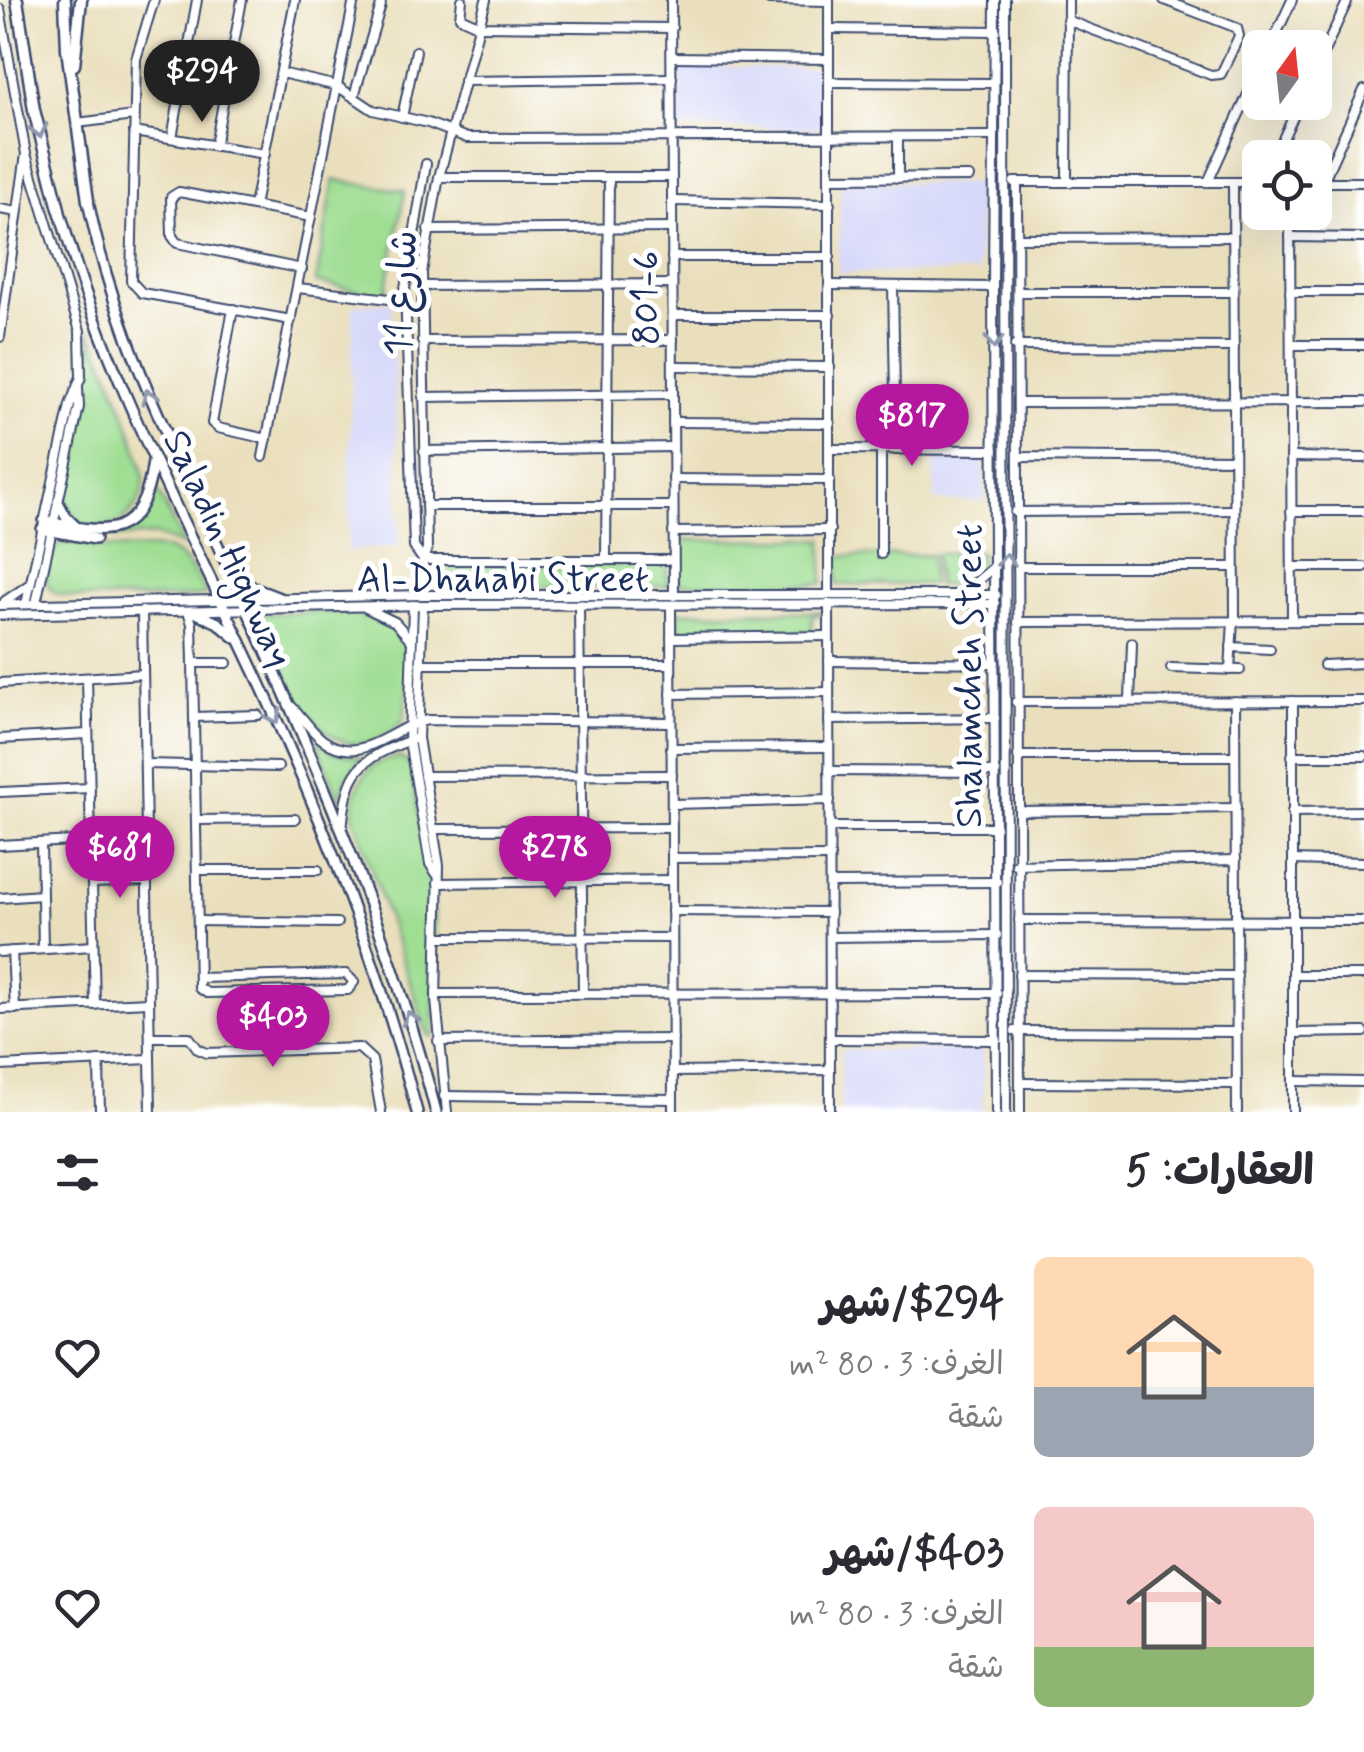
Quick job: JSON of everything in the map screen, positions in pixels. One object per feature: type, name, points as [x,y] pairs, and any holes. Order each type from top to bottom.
[{"type":"highway","name":"Saladin Highway","points":[[17,0],[34,110],[59,209]]},
{"type":"highway","name":"Saladin Highway","points":[[65,0],[72,91],[88,201]]},
{"type":"highway","points":[[72,91],[81,0]]},
{"type":"main road","name":"Saladin Highway","points":[[88,201],[105,273],[128,344],[166,438],[248,610],[342,831],[406,1004],[436,1112]]},
{"type":"main road","name":"Saladin Highway","points":[[59,209],[94,317],[153,460],[242,644],[348,894],[418,1112]]},
{"type":"main road","points":[[48,526],[106,531],[129,521],[143,501],[153,460]]},
{"type":"main road","points":[[58,502],[78,528]]},
{"type":"main road","points":[[48,526],[94,539]]},
{"type":"main road","points":[[226,562],[256,590],[282,598]]},
{"type":"main road","points":[[190,611],[218,623],[242,644]]},
{"type":"street","points":[[154,0],[137,51],[130,276],[133,286],[142,292],[292,320]]},
{"type":"street","points":[[172,138],[197,0]]},
{"type":"street","points":[[215,146],[242,0]]},
{"type":"street","points":[[254,206],[295,0]]},
{"type":"street","points":[[264,456],[354,0]]},
{"type":"street","points":[[462,0],[460,18],[480,26],[672,28]]},
{"type":"street","name":"شارع 11","points":[[413,724],[420,664],[422,560],[427,549],[420,286],[439,177],[486,0]]},
{"type":"street","name":"801-6","points":[[672,0],[673,1112]]},
{"type":"street","points":[[769,0],[829,1],[829,594]]},
{"type":"street","name":"Shalamcheh Street","points":[[996,0],[996,1112]]},
{"type":"street","name":"Shalamcheh Street","points":[[1004,0],[1006,1112]]},
{"type":"street","points":[[1067,182],[1068,0]]},
{"type":"street","points":[[1068,20],[1211,75],[1221,74],[1239,36],[1237,28],[1164,0]]},
{"type":"street","points":[[1278,30],[1292,0]]},
{"type":"street","points":[[1332,34],[1348,0]]},
{"type":"street","points":[[354,96],[382,5]]},
{"type":"street","points":[[0,10],[26,154],[80,331],[82,365],[70,404],[42,574],[24,614]]},
{"type":"street","points":[[831,29],[996,31]]},
{"type":"street","points":[[402,117],[416,51]]},
{"type":"street","points":[[672,57],[829,59]]},
{"type":"street","points":[[281,73],[337,86],[373,110],[428,123],[467,138],[994,136]]},
{"type":"street","points":[[464,81],[672,78]]},
{"type":"street","points":[[829,82],[994,84]]},
{"type":"street","points":[[1332,155],[1364,90]]},
{"type":"street","points":[[1208,182],[1242,107]]},
{"type":"street","points":[[77,123],[134,116]]},
{"type":"street","points":[[134,132],[265,154]]},
{"type":"street","points":[[898,137],[898,178]]},
{"type":"street","points":[[0,338],[26,154]]},
{"type":"street","points":[[426,164],[408,261],[406,301],[414,547],[422,560],[674,560]]},
{"type":"street","points":[[439,177],[672,177]]},
{"type":"street","points":[[606,559],[609,177]]},
{"type":"street","points":[[830,178],[970,177]]},
{"type":"street","points":[[1004,182],[1242,182]]},
{"type":"street","points":[[1018,182],[1020,1112]]},
{"type":"street","points":[[1171,668],[1235,670],[1231,647],[1233,182]]},
{"type":"street","points":[[1332,182],[1364,182]]},
{"type":"street","points":[[302,269],[182,245],[173,239],[171,197],[176,192],[311,217]]},
{"type":"street","points":[[672,201],[830,204]]},
{"type":"street","points":[[0,210],[16,212]]},
{"type":"street","points":[[428,230],[672,228]]},
{"type":"street","points":[[1290,230],[1292,621]]},
{"type":"street","points":[[1018,238],[1233,237]]},
{"type":"street","points":[[1290,237],[1364,238]]},
{"type":"street","points":[[672,257],[830,258]]},
{"type":"street","points":[[420,286],[672,284]]},
{"type":"street","points":[[830,285],[993,287]]},
{"type":"street","points":[[893,286],[896,450]]},
{"type":"street","points":[[298,288],[406,301]]},
{"type":"street","points":[[1018,292],[1233,292]]},
{"type":"street","points":[[1290,292],[1364,292]]},
{"type":"street","points":[[233,310],[212,423],[218,428],[267,439]]},
{"type":"street","points":[[672,315],[830,315]]},
{"type":"street","points":[[406,316],[421,316]]},
{"type":"street","points":[[422,342],[673,340]]},
{"type":"street","points":[[1291,344],[1364,345]]},
{"type":"street","points":[[1005,346],[1234,346]]},
{"type":"street","points":[[673,366],[830,367]]},
{"type":"street","points":[[34,614],[30,584],[58,502],[80,403],[78,388]]},
{"type":"street","points":[[423,397],[673,394]]},
{"type":"street","points":[[1018,403],[1364,402]]},
{"type":"street","points":[[673,422],[830,422]]},
{"type":"street","points":[[424,451],[673,448]]},
{"type":"street","points":[[830,449],[994,450]]},
{"type":"street","points":[[881,450],[881,554]]},
{"type":"street","points":[[1018,457],[1234,459]]},
{"type":"street","points":[[1291,457],[1364,458]]},
{"type":"street","points":[[673,479],[830,480]]},
{"type":"street","points":[[426,506],[673,506]]},
{"type":"street","points":[[1006,512],[1234,510]]},
{"type":"street","points":[[1291,511],[1364,512]]},
{"type":"street","points":[[673,532],[830,530]]},
{"type":"street","points":[[962,594],[994,566]]},
{"type":"street","points":[[1018,567],[1234,567]]},
{"type":"street","points":[[1292,567],[1364,567]]},
{"type":"street","points":[[42,574],[48,593],[61,602]]},
{"type":"street","points":[[0,604],[30,584]]},
{"type":"street","name":"Al-Dhahabi Street","points":[[0,615],[190,611],[243,599],[282,598],[578,604],[829,594],[962,594],[994,599]]},
{"type":"street","name":"Al-Dhahabi Street","points":[[0,604],[222,605],[248,610],[420,602],[672,600],[829,604],[1006,599]]},
{"type":"street","name":"شارع 11","points":[[420,602],[412,642],[413,724],[430,864],[437,878]]},
{"type":"street","points":[[578,604],[583,994]]},
{"type":"street","points":[[829,604],[830,1112]]},
{"type":"street","points":[[362,606],[396,622],[412,642]]},
{"type":"street","points":[[142,611],[151,1112]]},
{"type":"street","points":[[190,611],[199,978],[202,992],[348,990],[354,982],[346,974],[199,978]]},
{"type":"street","points":[[1018,622],[1364,621]]},
{"type":"street","points":[[671,638],[829,636]]},
{"type":"street","points":[[1130,702],[1132,643]]},
{"type":"street","points":[[1231,647],[1270,649]]},
{"type":"street","points":[[829,661],[995,664]]},
{"type":"street","points":[[1324,665],[1364,662]]},
{"type":"street","points":[[193,663],[227,663]]},
{"type":"street","points":[[420,664],[671,664]]},
{"type":"street","points":[[0,683],[143,674]]},
{"type":"street","points":[[87,678],[95,1004]]},
{"type":"street","points":[[671,694],[829,692]]},
{"type":"street","points":[[286,701],[318,736],[345,748],[369,748],[413,724],[672,722]]},
{"type":"street","points":[[1235,701],[1238,1112]]},
{"type":"street","points":[[1293,701],[1293,1112]]},
{"type":"street","points":[[1006,702],[1364,701]]},
{"type":"street","points":[[194,717],[258,716]]},
{"type":"street","points":[[829,720],[996,718]]},
{"type":"street","points":[[0,739],[88,734]]},
{"type":"street","points":[[342,831],[346,791],[356,771],[377,752],[414,739]]},
{"type":"street","name":"شارع 11","points":[[414,739],[439,865],[436,994],[447,1112]]},
{"type":"street","points":[[672,748],[830,746]]},
{"type":"street","points":[[1018,756],[1236,756]]},
{"type":"street","points":[[1292,756],[1364,756]]},
{"type":"street","points":[[145,764],[278,767]]},
{"type":"street","points":[[830,771],[996,772]]},
{"type":"street","points":[[424,776],[672,775]]},
{"type":"street","points":[[0,792],[90,788]]},
{"type":"street","points":[[672,804],[830,800]]},
{"type":"street","points":[[1019,810],[1236,808]]},
{"type":"street","points":[[1292,812],[1364,811]]},
{"type":"street","points":[[196,820],[294,819]]},
{"type":"street","points":[[830,826],[996,826]]},
{"type":"street","points":[[434,829],[672,828]]},
{"type":"street","points":[[0,845],[91,840]]},
{"type":"street","points":[[42,843],[43,950]]},
{"type":"street","points":[[672,858],[830,856]]},
{"type":"street","points":[[1006,864],[1236,860]]},
{"type":"street","points":[[1292,860],[1364,862]]},
{"type":"street","points":[[197,870],[318,870]]},
{"type":"street","points":[[437,878],[672,880]]},
{"type":"street","points":[[92,883],[147,881]]},
{"type":"street","points":[[830,883],[997,882]]},
{"type":"street","points":[[0,898],[42,895]]},
{"type":"street","points":[[672,912],[830,912]]},
{"type":"street","points":[[1019,920],[1364,921]]},
{"type":"street","points":[[198,922],[337,923]]},
{"type":"street","points":[[830,937],[997,935]]},
{"type":"street","points":[[439,938],[672,938]]},
{"type":"street","points":[[0,952],[93,946]]},
{"type":"street","points":[[12,951],[15,1009]]},
{"type":"street","points":[[1020,975],[1236,976]]},
{"type":"street","points":[[1293,976],[1364,976]]},
{"type":"street","points":[[436,994],[997,993]]},
{"type":"street","points":[[0,1010],[149,1002]]},
{"type":"street","points":[[1006,1030],[1237,1032]]},
{"type":"street","points":[[1293,1033],[1364,1032]]},
{"type":"street","points":[[150,1037],[190,1038],[198,1050],[207,1053],[358,1048],[373,1064],[381,1112]]},
{"type":"street","points":[[438,1041],[672,1039]]},
{"type":"street","points":[[830,1039],[997,1040]]},
{"type":"street","points":[[0,1066],[150,1059]]},
{"type":"street","points":[[100,1061],[100,1112]]},
{"type":"street","points":[[673,1072],[830,1070]]},
{"type":"street","points":[[1020,1082],[1237,1084]]},
{"type":"street","points":[[1293,1082],[1364,1082]]},
{"type":"street","points":[[444,1096],[673,1099]]},
{"type":"shaded area","points":[[680,66],[822,68],[823,128],[679,128]]},
{"type":"shaded area","points":[[841,182],[978,183],[978,272],[838,273]]},
{"type":"shaded area","points":[[391,302],[399,546],[348,551],[353,305]]},
{"type":"shaded area","points":[[934,457],[983,458],[985,501],[935,501]]},
{"type":"shaded area","points":[[983,1049],[983,1112],[841,1112],[841,1050]]},
{"type":"green space","points":[[334,180],[405,191],[385,297],[316,282]]},
{"type":"green space","points":[[89,330],[122,408],[143,473],[139,501],[119,522],[107,527],[83,522],[72,512],[65,497],[88,394]]},
{"type":"green space","points":[[156,487],[184,545],[155,535],[111,538],[140,518]]},
{"type":"green space","points":[[823,539],[823,584],[678,584],[678,540]]},
{"type":"green space","points":[[59,544],[169,550],[186,563],[207,595],[105,598],[56,593],[47,583],[49,562]]},
{"type":"green space","points":[[981,552],[980,574],[969,585],[937,585],[935,554]]},
{"type":"green space","points":[[931,555],[932,584],[837,585],[837,556]]},
{"type":"green space","points":[[667,565],[668,586],[475,587],[444,574],[438,567]]},
{"type":"green space","points":[[678,612],[825,615],[812,615],[812,632],[678,632]]},
{"type":"green space","points":[[346,613],[387,625],[401,638],[408,657],[404,719],[384,737],[365,744],[340,740],[324,729],[296,694],[258,614]]},
{"type":"green space","points":[[315,739],[333,752],[361,757],[345,781],[340,801]]},
{"type":"green space","points":[[400,757],[411,765],[435,919],[432,1036],[428,1036],[353,815],[364,776],[379,762]]}]
